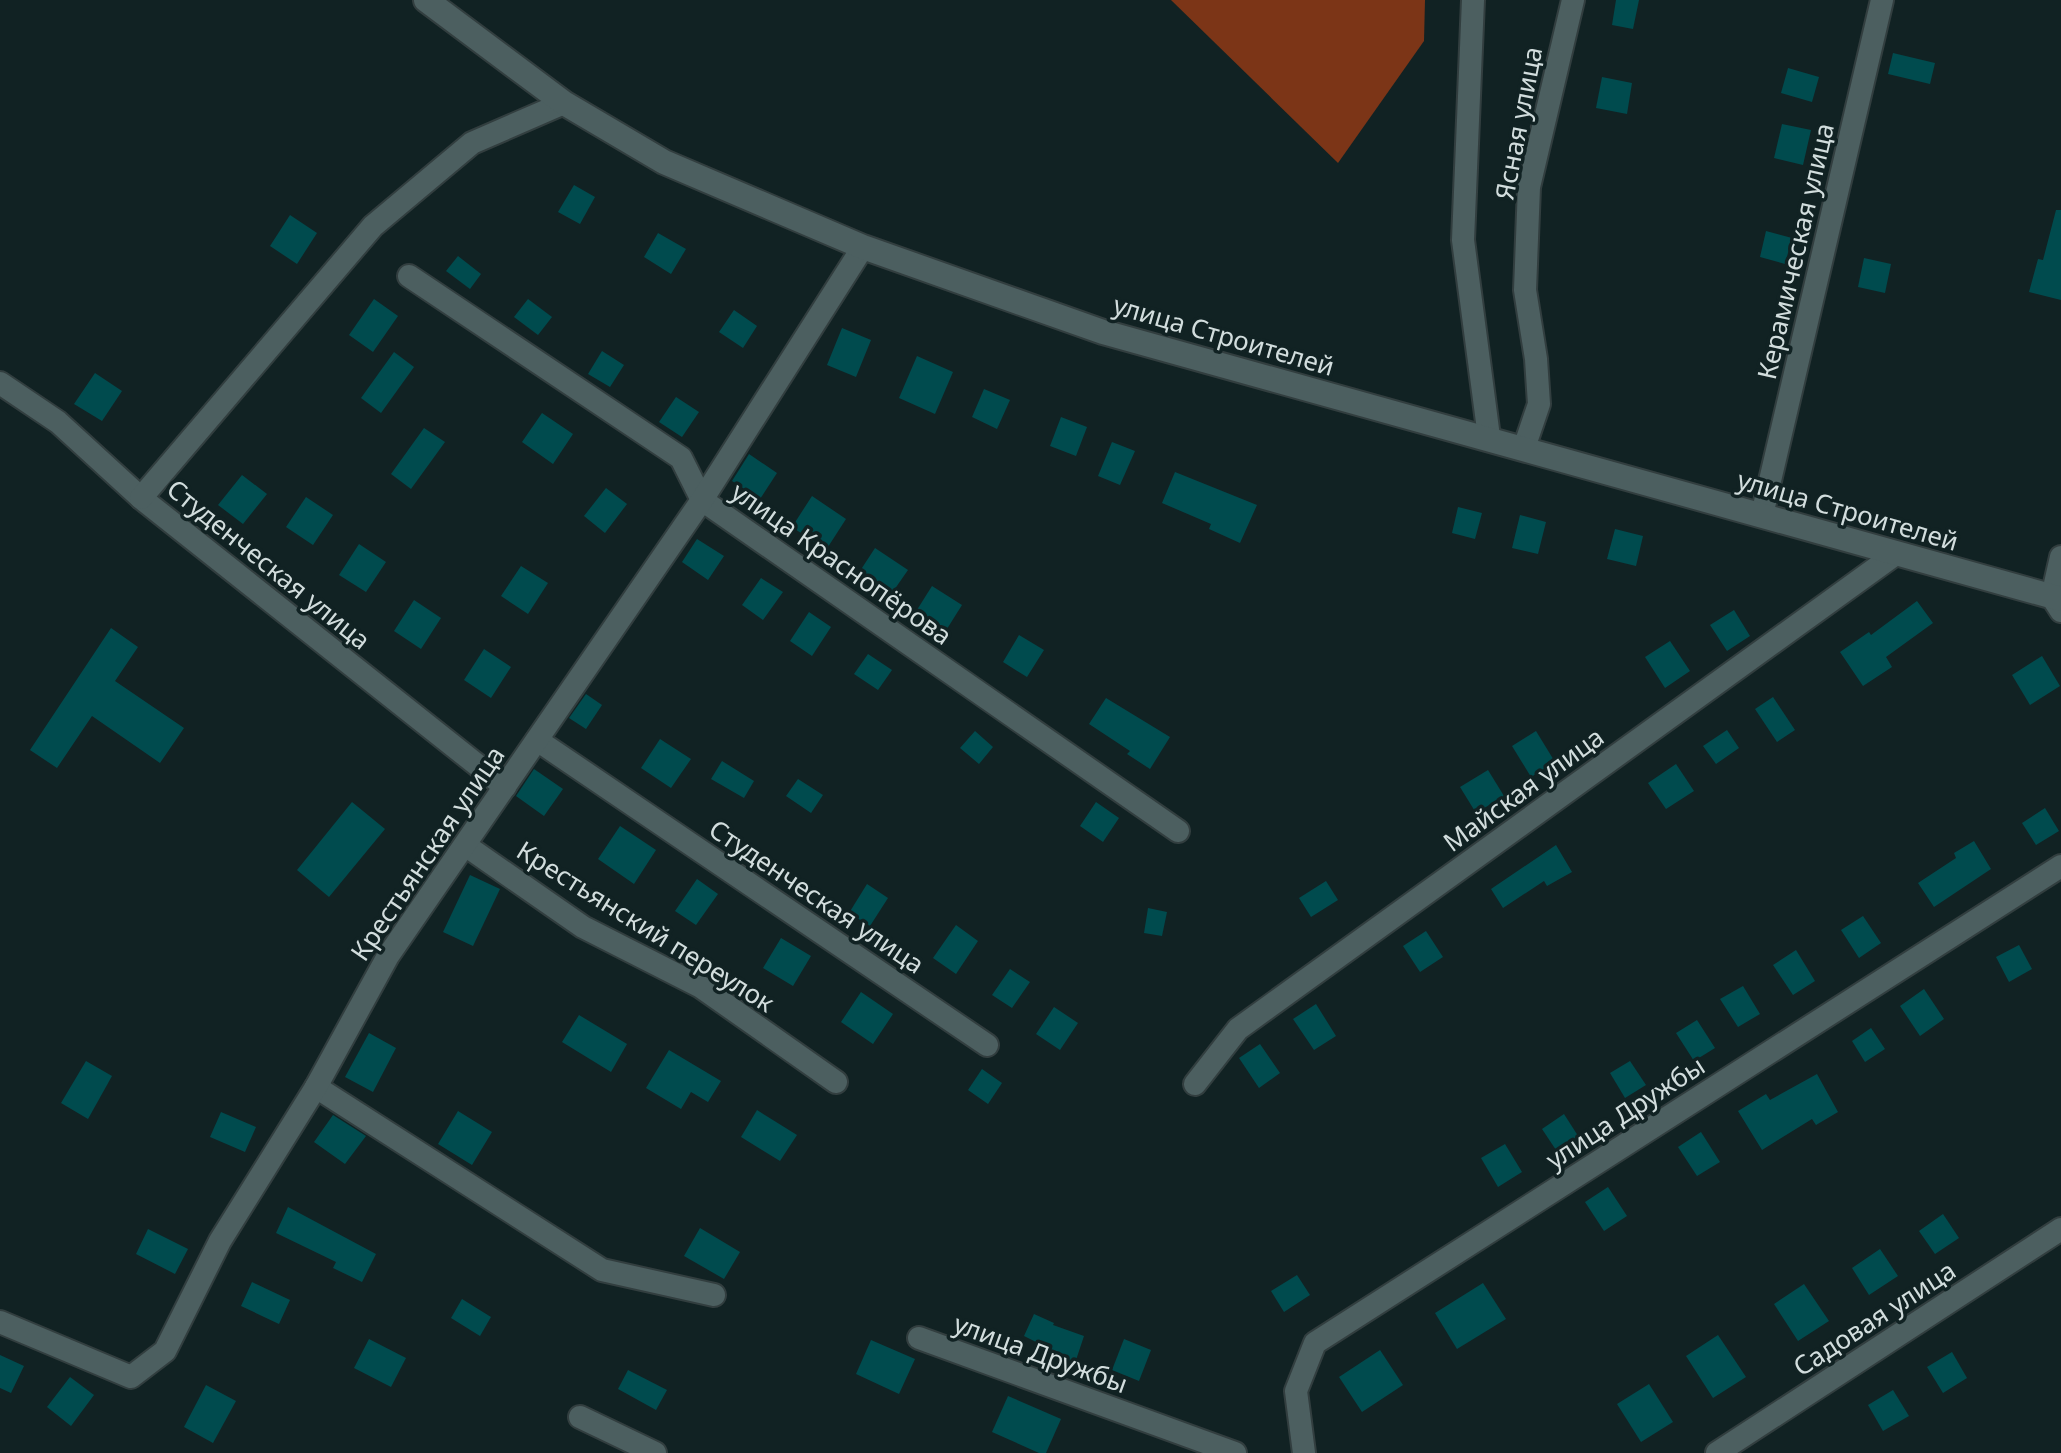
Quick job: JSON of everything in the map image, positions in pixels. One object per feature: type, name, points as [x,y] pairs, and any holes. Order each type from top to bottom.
[{"type":"street","name":"улица Строителей","points":[[426,0],[564,103],[664,162],[863,247],[1103,332],[1489,437],[2058,602]]},
{"type":"street","points":[[1473,0],[1463,240],[1489,437]]},
{"type":"street","name":"Ясная улица","points":[[1524,448],[1539,404],[1536,359],[1525,290],[1529,187],[1573,0]]},
{"type":"street","name":"Керамическая улица","points":[[1762,515],[1882,0]]},
{"type":"street","points":[[141,498],[373,226],[472,143],[564,103]]},
{"type":"street","name":"Крестьянская улица","points":[[0,1322],[131,1377],[165,1351],[220,1241],[316,1087],[388,956],[702,500],[863,247]]},
{"type":"street","name":"улица Краснопёрова","points":[[409,276],[681,458],[702,500],[1178,831]]},
{"type":"street","name":"Студенческая улица","points":[[0,383],[58,422],[141,498],[505,787]]},
{"type":"street","name":"Майская улица","points":[[1195,1084],[1238,1029],[1897,553]]},
{"type":"street","points":[[2058,602],[2061,557]]},
{"type":"street","name":"Студенческая улица","points":[[537,740],[987,1045]]},
{"type":"street","name":"Крестьянский переулок","points":[[465,845],[583,927],[701,987],[836,1082]]},
{"type":"street","name":"улица Дружбы","points":[[1304,1453],[1296,1391],[1315,1343],[2061,866]]},
{"type":"street","points":[[316,1087],[602,1270],[714,1295]]},
{"type":"street","name":"Садовая улица","points":[[1717,1453],[2061,1229]]},
{"type":"street","name":"улица Дружбы","points":[[919,1338],[1235,1453]]},
{"type":"street","points":[[580,1417],[655,1453]]},
{"type":"shaded area","points":[[1171,0],[1425,0],[1424,41],[1338,163]]},
{"type":"building","points":[[1616,0],[1639,0],[1633,29],[1612,25]]},
{"type":"building","points":[[1893,53],[1935,63],[1930,84],[1888,74]]},
{"type":"building","points":[[1788,68],[1819,77],[1812,102],[1781,93]]},
{"type":"building","points":[[1602,77],[1632,83],[1627,114],[1596,108]]},
{"type":"building","points":[[1782,124],[1811,130],[1803,165],[1774,158]]},
{"type":"building","points":[[574,185],[595,197],[580,224],[558,212]]},
{"type":"building","points":[[2056,210],[2061,210],[2061,300],[2029,292],[2038,259],[2043,260]]},
{"type":"building","points":[[290,215],[317,233],[297,264],[270,246]]},
{"type":"building","points":[[1766,231],[1792,238],[1785,264],[1760,257]]},
{"type":"building","points":[[658,233],[686,249],[671,274],[644,257]]},
{"type":"building","points":[[458,256],[481,274],[470,289],[446,271]]},
{"type":"building","points":[[1864,258],[1891,264],[1885,293],[1858,287]]},
{"type":"building","points":[[374,299],[398,316],[373,352],[349,335]]},
{"type":"building","points":[[528,299],[552,317],[538,335],[514,317]]},
{"type":"building","points":[[734,310],[757,326],[743,348],[719,332]]},
{"type":"building","points":[[842,328],[871,340],[856,377],[827,365]]},
{"type":"building","points":[[602,351],[624,365],[610,387],[588,374]]},
{"type":"building","points":[[394,352],[414,367],[381,413],[361,398]]},
{"type":"building","points":[[917,356],[953,372],[935,414],[899,398]]},
{"type":"building","points":[[95,373],[122,391],[102,421],[74,404]]},
{"type":"building","points":[[984,389],[1010,400],[997,429],[972,417]]},
{"type":"building","points":[[676,397],[699,412],[682,437],[659,422]]},
{"type":"building","points":[[542,413],[573,434],[553,464],[522,442]]},
{"type":"building","points":[[1061,417],[1087,427],[1076,456],[1050,446]]},
{"type":"building","points":[[424,428],[445,442],[411,489],[391,474]]},
{"type":"building","points":[[1112,442],[1135,451],[1120,485],[1098,476]]},
{"type":"building","points":[[749,454],[777,473],[760,499],[732,481]]},
{"type":"building","points":[[1175,472],[1257,505],[1240,543],[1209,529],[1211,524],[1162,503]]},
{"type":"building","points":[[242,475],[267,494],[243,524],[218,505]]},
{"type":"building","points":[[606,488],[627,504],[605,533],[584,516]]},
{"type":"building","points":[[812,496],[846,519],[826,550],[792,527]]},
{"type":"building","points":[[306,497],[333,515],[313,545],[286,527]]},
{"type":"building","points":[[1458,507],[1482,513],[1475,539],[1452,533]]},
{"type":"building","points":[[1520,515],[1546,522],[1538,554],[1512,548]]},
{"type":"building","points":[[1615,529],[1643,536],[1636,566],[1607,559]]},
{"type":"building","points":[[697,539],[724,556],[708,580],[682,562]]},
{"type":"building","points":[[359,544],[386,562],[366,592],[339,575]]},
{"type":"building","points":[[875,548],[908,570],[892,593],[860,571]]},
{"type":"building","points":[[521,566],[548,583],[528,614],[501,596]]},
{"type":"building","points":[[761,578],[783,592],[763,620],[742,605]]},
{"type":"building","points":[[932,586],[962,605],[945,632],[915,613]]},
{"type":"building","points":[[414,600],[441,618],[421,649],[394,631]]},
{"type":"building","points":[[1917,601],[1933,623],[1886,657],[1892,667],[1863,686],[1840,652],[1869,632],[1871,635]]},
{"type":"building","points":[[1734,610],[1750,636],[1727,651],[1710,625]]},
{"type":"building","points":[[809,612],[831,627],[812,656],[790,641]]},
{"type":"building","points":[[111,628],[138,647],[115,681],[184,728],[160,763],[92,716],[57,768],[30,750]]},
{"type":"building","points":[[1019,635],[1044,650],[1027,677],[1003,662]]},
{"type":"building","points":[[1670,641],[1690,671],[1665,688],[1645,657]]},
{"type":"building","points":[[484,649],[511,667],[491,698],[464,680]]},
{"type":"building","points":[[868,654],[892,670],[878,690],[854,674]]},
{"type":"building","points":[[2042,656],[2060,686],[2030,705],[2012,675]]},
{"type":"building","points":[[586,694],[602,705],[586,729],[569,718]]},
{"type":"building","points":[[1773,697],[1795,730],[1777,742],[1755,709]]},
{"type":"building","points":[[1106,698],[1170,737],[1150,769],[1127,754],[1130,751],[1089,724]]},
{"type":"building","points":[[1727,730],[1739,748],[1716,764],[1703,746]]},
{"type":"building","points":[[975,731],[993,747],[979,764],[960,748]]},
{"type":"building","points":[[1536,731],[1555,762],[1531,777],[1512,746]]},
{"type":"building","points":[[660,739],[691,759],[671,788],[641,768]]},
{"type":"building","points":[[722,761],[754,781],[744,798],[711,779]]},
{"type":"building","points":[[1676,764],[1694,791],[1666,809],[1648,783]]},
{"type":"building","points":[[534,769],[563,789],[544,816],[516,796]]},
{"type":"building","points":[[1488,770],[1504,796],[1476,813],[1460,787]]},
{"type":"building","points":[[798,779],[823,795],[811,813],[786,796]]},
{"type":"building","points":[[352,802],[385,829],[329,897],[297,870]]},
{"type":"building","points":[[1096,802],[1119,818],[1103,842],[1080,826]]},
{"type":"building","points":[[2045,808],[2059,831],[2036,845],[2022,823]]},
{"type":"building","points":[[620,826],[656,850],[634,884],[598,859]]},
{"type":"building","points":[[1974,841],[1991,869],[1934,907],[1918,883],[1956,858],[1954,853]]},
{"type":"building","points":[[1556,845],[1572,872],[1547,886],[1544,881],[1503,908],[1491,889]]},
{"type":"building","points":[[470,875],[500,889],[473,946],[443,932]]},
{"type":"building","points":[[697,879],[718,894],[696,925],[675,911]]},
{"type":"building","points":[[1326,881],[1338,900],[1311,917],[1299,898]]},
{"type":"building","points":[[867,884],[888,898],[870,926],[849,913]]},
{"type":"building","points":[[1148,908],[1167,912],[1162,936],[1144,933]]},
{"type":"building","points":[[1863,916],[1881,943],[1859,958],[1841,930]]},
{"type":"building","points":[[956,925],[978,941],[956,974],[933,958]]},
{"type":"building","points":[[1426,931],[1443,957],[1420,972],[1403,946]]},
{"type":"building","points":[[781,938],[811,956],[793,986],[763,968]]},
{"type":"building","points":[[2019,945],[2032,969],[2009,982],[1996,957]]},
{"type":"building","points":[[1796,950],[1815,981],[1793,995],[1773,965]]},
{"type":"building","points":[[1010,969],[1030,982],[1012,1008],[992,995]]},
{"type":"building","points":[[1743,986],[1760,1014],[1738,1027],[1720,999]]},
{"type":"building","points":[[1924,989],[1944,1019],[1920,1036],[1900,1006]]},
{"type":"building","points":[[861,992],[893,1014],[873,1044],[841,1022]]},
{"type":"building","points":[[1316,1004],[1336,1036],[1314,1050],[1293,1019]]},
{"type":"building","points":[[1054,1007],[1078,1023],[1060,1050],[1036,1034]]},
{"type":"building","points":[[579,1015],[627,1044],[611,1072],[562,1042]]},
{"type":"building","points":[[1697,1020],[1715,1048],[1694,1061],[1676,1033]]},
{"type":"building","points":[[1871,1028],[1885,1049],[1865,1062],[1852,1041]]},
{"type":"building","points":[[369,1033],[396,1048],[373,1092],[345,1077]]},
{"type":"building","points":[[1260,1044],[1280,1073],[1259,1088],[1239,1058]]},
{"type":"building","points":[[669,1050],[721,1081],[708,1102],[691,1092],[681,1109],[646,1088]]},
{"type":"building","points":[[86,1061],[112,1076],[88,1119],[61,1103]]},
{"type":"building","points":[[1630,1061],[1646,1085],[1625,1098],[1610,1073]]},
{"type":"building","points":[[982,1069],[1002,1083],[988,1104],[968,1090]]},
{"type":"building","points":[[1817,1074],[1838,1112],[1816,1125],[1812,1119],[1762,1150],[1738,1111],[1766,1094],[1770,1100]]},
{"type":"building","points":[[757,1110],[797,1135],[780,1161],[741,1137]]},
{"type":"building","points":[[458,1111],[492,1132],[472,1165],[438,1144]]},
{"type":"building","points":[[221,1112],[256,1127],[245,1152],[210,1137]]},
{"type":"building","points":[[1564,1114],[1580,1139],[1558,1153],[1542,1129]]},
{"type":"building","points":[[333,1115],[366,1136],[345,1164],[314,1142]]},
{"type":"building","points":[[1701,1132],[1720,1162],[1697,1176],[1678,1147]]},
{"type":"building","points":[[1505,1144],[1522,1172],[1498,1187],[1481,1158]]},
{"type":"building","points":[[1608,1187],[1627,1216],[1604,1231],[1585,1202]]},
{"type":"building","points":[[288,1207],[376,1254],[362,1282],[333,1268],[336,1262],[276,1233]]},
{"type":"building","points":[[1943,1214],[1959,1238],[1935,1254],[1919,1231]]},
{"type":"building","points":[[700,1228],[740,1252],[724,1279],[684,1256]]},
{"type":"building","points":[[148,1229],[188,1249],[175,1274],[136,1254]]},
{"type":"building","points":[[1880,1249],[1898,1276],[1869,1295],[1852,1268]]},
{"type":"building","points":[[1297,1275],[1310,1295],[1284,1312],[1271,1291]]},
{"type":"building","points":[[252,1282],[290,1300],[279,1324],[241,1306]]},
{"type":"building","points":[[1483,1283],[1506,1319],[1457,1349],[1435,1313]]},
{"type":"building","points":[[1804,1284],[1829,1321],[1798,1341],[1774,1304]]},
{"type":"building","points":[[462,1299],[491,1317],[480,1336],[451,1318]]},
{"type":"building","points":[[1034,1314],[1053,1325],[1084,1336],[1074,1366],[1047,1357],[1050,1349],[1024,1336]]},
{"type":"building","points":[[1718,1335],[1746,1377],[1713,1398],[1686,1356]]},
{"type":"building","points":[[369,1339],[406,1358],[391,1387],[354,1368]]},
{"type":"building","points":[[1124,1339],[1151,1350],[1139,1381],[1112,1370]]},
{"type":"building","points":[[871,1340],[915,1359],[899,1394],[856,1374]]},
{"type":"building","points":[[1380,1350],[1403,1385],[1362,1412],[1339,1377]]},
{"type":"building","points":[[1952,1352],[1967,1378],[1943,1393],[1927,1367]]},
{"type":"building","points":[[0,1355],[24,1366],[11,1393],[0,1388]]},
{"type":"building","points":[[628,1370],[667,1390],[656,1410],[618,1389]]},
{"type":"building","points":[[70,1377],[94,1395],[71,1426],[47,1407]]},
{"type":"building","points":[[1649,1384],[1673,1422],[1641,1442],[1617,1404]]},
{"type":"building","points":[[206,1385],[236,1401],[213,1443],[184,1427]]},
{"type":"building","points":[[1893,1390],[1909,1416],[1883,1431],[1868,1405]]},
{"type":"building","points":[[1008,1396],[1061,1419],[1046,1453],[1039,1453],[992,1432]]}]
